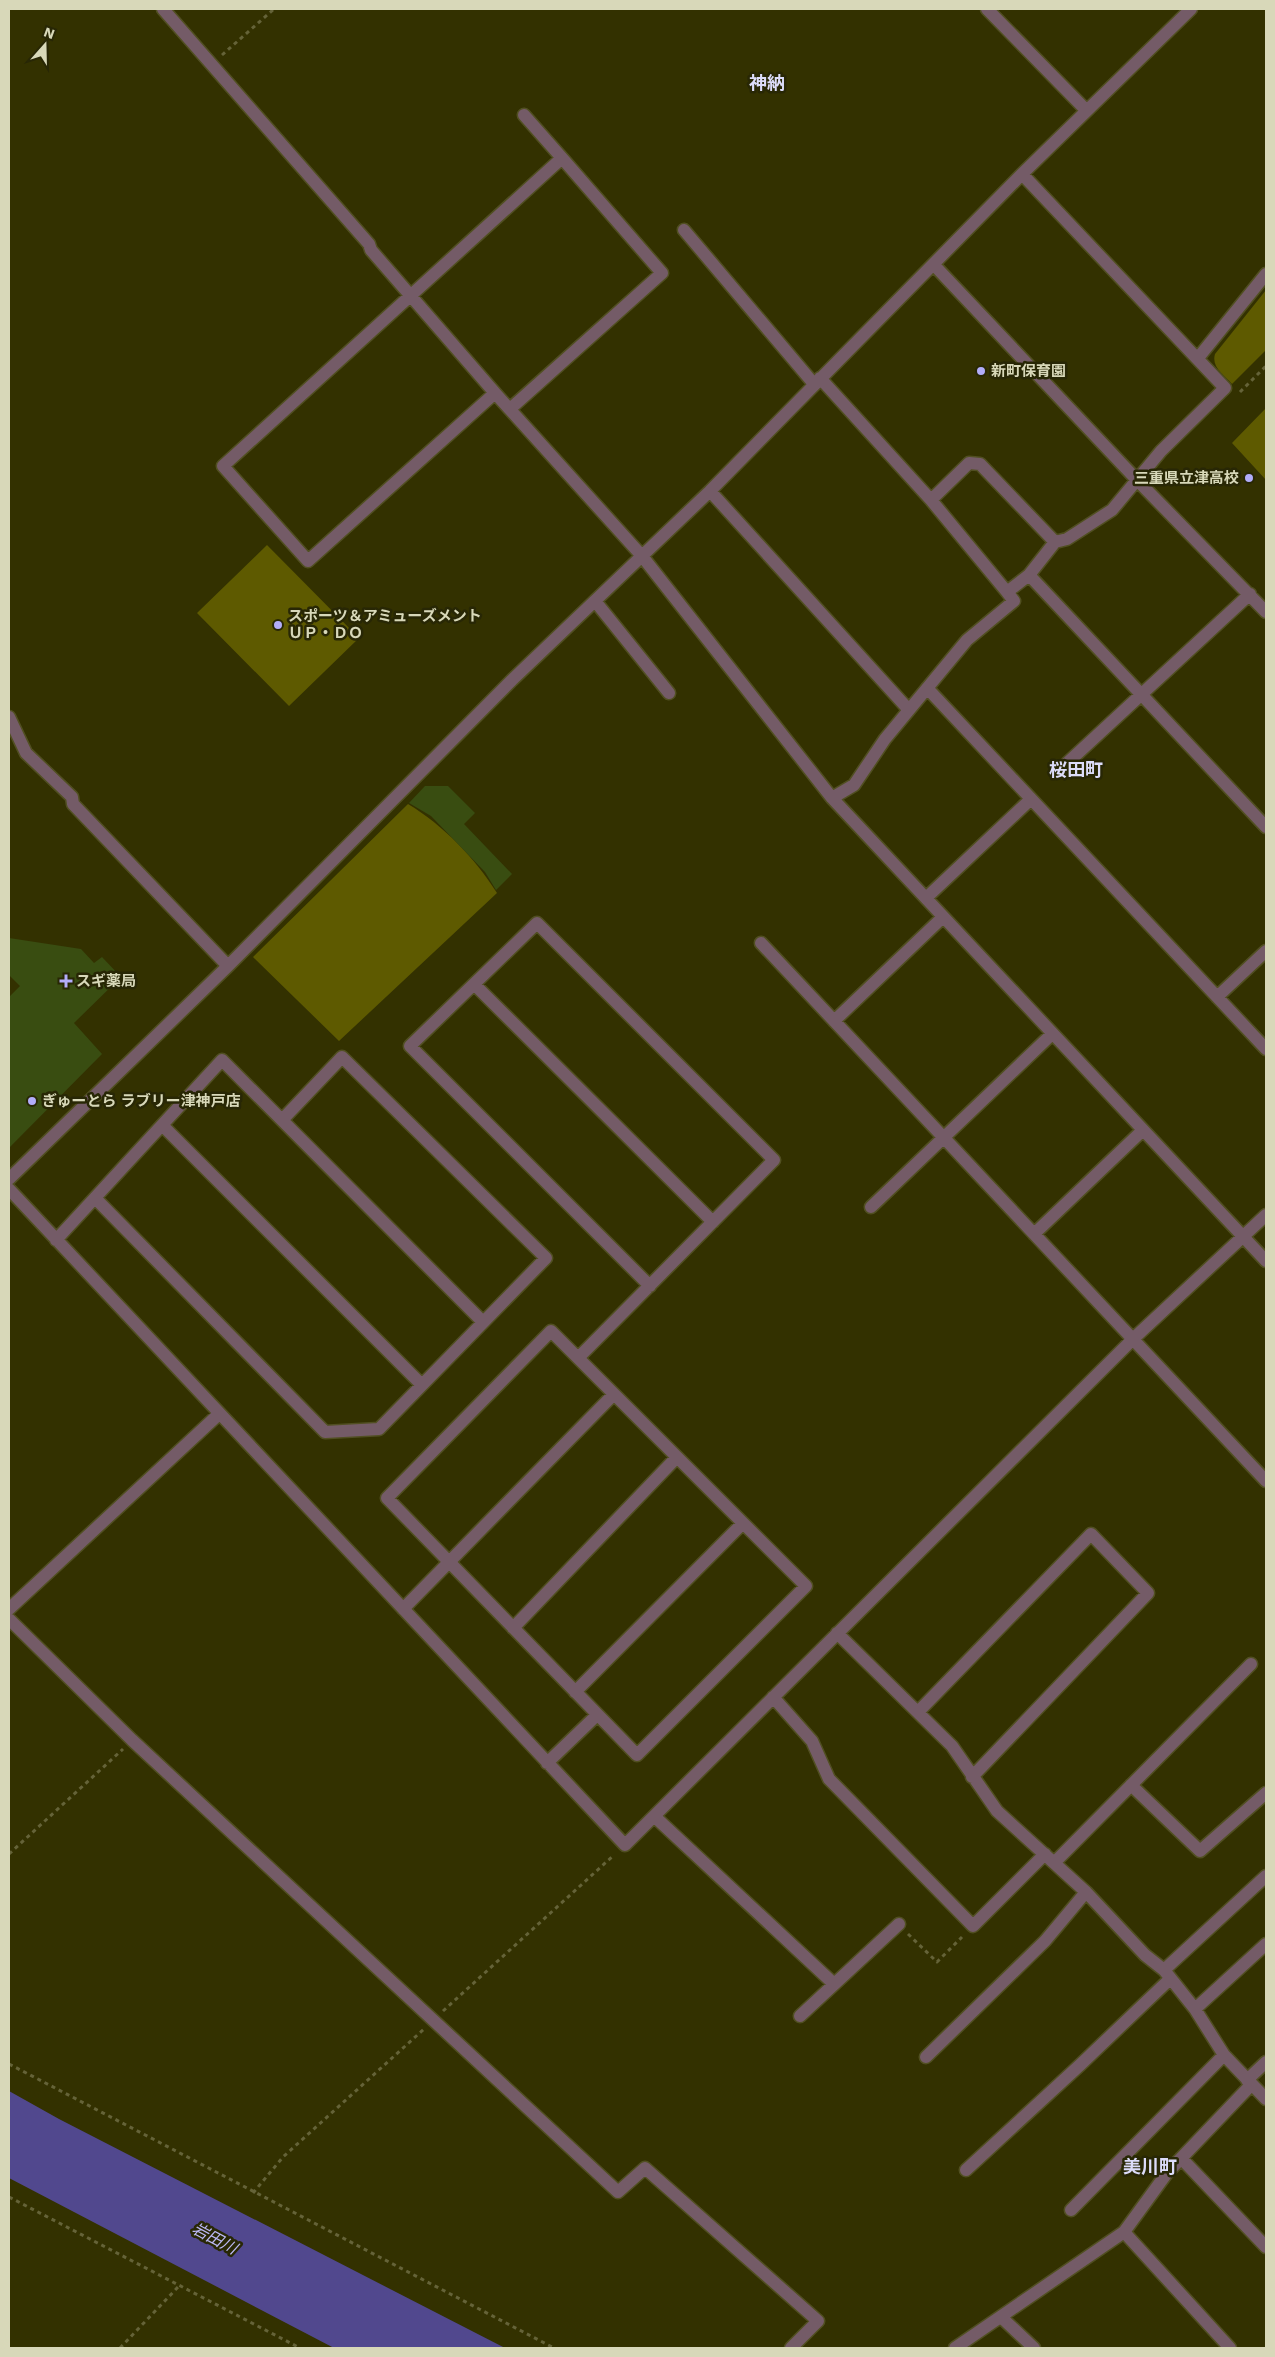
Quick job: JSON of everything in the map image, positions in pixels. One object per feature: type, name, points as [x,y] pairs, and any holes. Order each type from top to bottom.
[{"type":"street","points":[[163,9],[369,244],[371,250],[495,393],[642,556],[832,798],[1266,1260]]},
{"type":"street","points":[[987,9],[1086,110]]},
{"type":"street","points":[[9,1179],[228,966],[512,680],[791,411],[791,406],[934,265],[1086,110],[1191,9]]},
{"type":"street","points":[[510,408],[662,273],[524,115]]},
{"type":"street","points":[[495,393],[308,561],[222,466],[562,158]]},
{"type":"street","points":[[1007,592],[1029,576],[1055,542],[1067,539],[1112,510],[1126,495],[1136,479],[1168,444],[1225,388],[1022,174]]},
{"type":"street","points":[[684,230],[817,381],[931,500],[1014,600],[968,640],[885,739],[854,785],[832,798]]},
{"type":"street","points":[[934,265],[1136,479],[1266,612]]},
{"type":"street","points":[[1198,358],[1266,274]]},
{"type":"street","points":[[931,500],[969,463],[980,464],[1055,542]]},
{"type":"street","points":[[710,491],[909,710]]},
{"type":"street","points":[[1029,576],[1266,827]]},
{"type":"street","points":[[1064,766],[1142,696],[1250,594]]},
{"type":"street","points":[[595,601],[669,693]]},
{"type":"street","points":[[927,688],[1266,1048]]},
{"type":"street","points":[[9,717],[26,753],[72,797],[73,804],[228,966]]},
{"type":"street","points":[[926,898],[1031,799]]},
{"type":"street","points":[[834,1021],[943,917]]},
{"type":"street","points":[[578,1358],[650,1286],[774,1160],[537,923],[410,1046],[650,1286]]},
{"type":"street","points":[[761,943],[1266,1481]]},
{"type":"street","points":[[1218,997],[1266,950]]},
{"type":"street","points":[[474,984],[713,1222]]},
{"type":"street","points":[[872,1207],[1052,1034]]},
{"type":"street","points":[[96,1199],[325,1432],[378,1429],[546,1258],[342,1056],[282,1120]]},
{"type":"street","points":[[56,1240],[96,1199],[222,1060],[483,1322]]},
{"type":"street","points":[[163,1126],[422,1385]]},
{"type":"street","points":[[1034,1234],[1143,1130]]},
{"type":"street","points":[[9,1189],[625,1846],[1133,1339],[1266,1215]]},
{"type":"street","points":[[551,1331],[614,1394],[806,1586],[637,1755],[387,1498],[551,1331]]},
{"type":"street","points":[[403,1609],[614,1394]]},
{"type":"street","points":[[9,1609],[219,1414]]},
{"type":"street","points":[[513,1628],[677,1457]]},
{"type":"street","points":[[575,1692],[743,1523]]},
{"type":"street","points":[[918,1712],[1091,1534],[1148,1593],[972,1777]]},
{"type":"street","points":[[9,1619],[132,1740],[618,2192],[644,2168],[818,2320],[791,2348]]},
{"type":"street","points":[[837,1633],[952,1746],[997,1811],[1055,1862],[1145,1955],[1167,1975],[1194,2009],[1224,2055],[1266,2099]]},
{"type":"street","points":[[1055,1862],[1251,1664]]},
{"type":"street","points":[[773,1697],[812,1741],[829,1779],[973,1926],[1045,1854]]},
{"type":"street","points":[[547,1763],[597,1715]]},
{"type":"street","points":[[1132,1785],[1200,1851],[1266,1793]]},
{"type":"street","points":[[654,1816],[834,1984]]},
{"type":"street","points":[[966,2170],[1080,2065],[1266,1876]]},
{"type":"street","points":[[926,2056],[1045,1941],[1086,1892]]},
{"type":"street","points":[[800,2016],[899,1924]]},
{"type":"street","points":[[1194,2009],[1266,1944]]},
{"type":"street","points":[[1071,2210],[1224,2055]]},
{"type":"street","points":[[955,2348],[1124,2232],[1167,2173],[1266,2062]]},
{"type":"street","points":[[1181,2158],[1266,2247]]},
{"type":"street","points":[[1124,2232],[1230,2348]]},
{"type":"street","points":[[1001,2318],[1034,2348]]},
{"type":"path","points":[[212,64],[274,9]]},
{"type":"path","points":[[9,1854],[132,1740]]},
{"type":"path","points":[[253,2193],[283,2157],[625,1846]]},
{"type":"path","points":[[899,1924],[937,1962],[973,1926]]},
{"type":"path","points":[[9,2064],[253,2193],[554,2348]]},
{"type":"path","points":[[9,2197],[300,2348]]},
{"type":"path","points":[[120,2348],[179,2286]]},
{"type":"shaded area","points":[[1266,290],[1266,350],[1232,384],[1217,367],[1214,359],[1215,354]]},
{"type":"shaded area","points":[[1266,408],[1266,480],[1232,443]]},
{"type":"shaded area","name":"スポーツ＆アミューズメント ＵＰ・ＤＯ","points":[[267,545],[359,638],[289,706],[197,613]]},
{"type":"shaded area","points":[[408,804],[434,822],[457,843],[479,867],[497,893],[339,1041],[253,957]]},
{"type":"water","name":"岩田川","points":[[9,2091],[59,2119],[505,2348],[334,2348],[9,2178]]},
{"type":"building","points":[[425,786],[448,786],[475,813],[464,824],[512,874],[496,890],[485,872],[431,816],[409,803]]},
{"type":"building","points":[[9,938],[81,949],[94,963],[102,957],[121,977],[74,1023],[102,1054],[9,1148],[9,997],[20,986],[9,975]]},
{"type":"place","name":"新町保育園","points":[[981,371]]},
{"type":"place","name":"三重県立津高校","points":[[1249,478]]},
{"type":"place","name":"スポーツ＆アミューズメント ＵＰ・ＤＯ","points":[[278,625]]},
{"type":"place","name":"スギ薬局","points":[[66,981]]},
{"type":"place","name":"ぎゅーとら ラブリー津神戸店","points":[[32,1101]]},
{"type":"district","name":"神納","points":[[767,83]]},
{"type":"district","name":"桜田町","points":[[1076,770]]},
{"type":"district","name":"美川町","points":[[1150,2167]]}]
